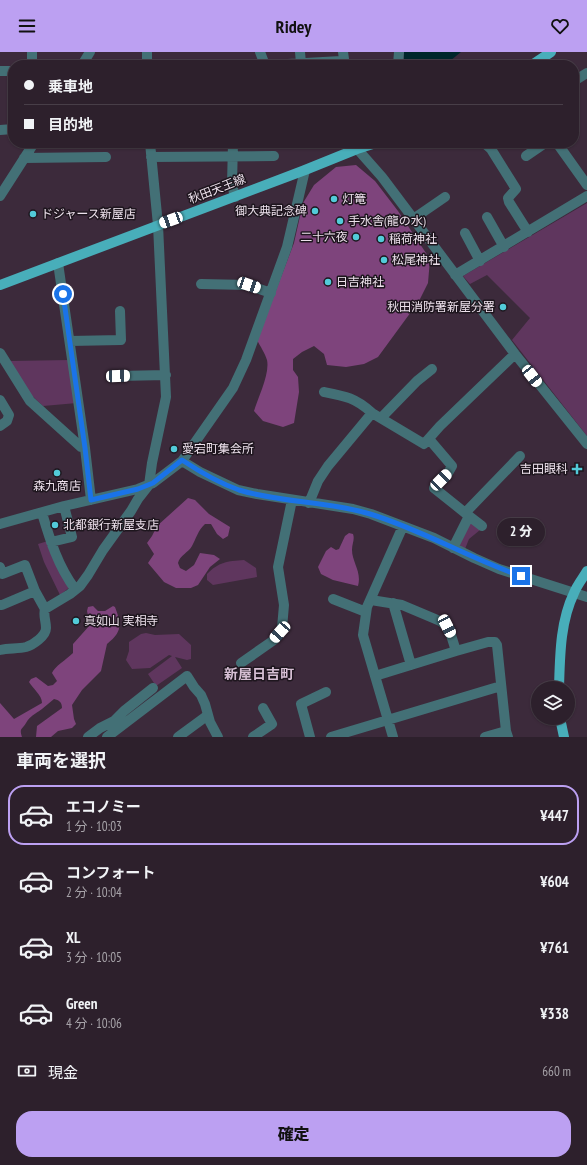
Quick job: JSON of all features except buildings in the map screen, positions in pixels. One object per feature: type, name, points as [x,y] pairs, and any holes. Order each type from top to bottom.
[{"type":"main road","points":[[539,60],[551,52]]},
{"type":"main road","name":"秋田天王線","points":[[0,285],[306,170],[350,148]]},
{"type":"main road","points":[[558,681],[564,621],[574,592],[587,571]]},
{"type":"main road","points":[[561,725],[564,737]]},
{"type":"street","points":[[2,191],[31,148]]},
{"type":"street","points":[[45,609],[76,589],[88,575],[103,550],[149,485],[152,463],[166,397],[158,225],[150,148]]},
{"type":"street","points":[[233,148],[232,184],[235,197]]},
{"type":"street","points":[[356,148],[382,177],[515,354],[587,444]]},
{"type":"street","points":[[490,148],[516,189],[508,198],[509,202],[528,232]]},
{"type":"street","points":[[526,156],[538,148]]},
{"type":"street","points":[[561,148],[587,185]]},
{"type":"street","points":[[151,157],[274,156]]},
{"type":"street","points":[[24,158],[106,157]]},
{"type":"street","points":[[0,524],[64,506],[138,489],[149,485],[167,473],[182,460],[233,388],[246,360],[287,247],[306,170]]},
{"type":"street","points":[[455,275],[587,196]]},
{"type":"street","points":[[414,219],[444,197]]},
{"type":"street","points":[[487,217],[504,246]]},
{"type":"street","points":[[465,233],[480,261]]},
{"type":"street","points":[[58,263],[85,448],[91,500]]},
{"type":"street","points":[[201,284],[248,285],[271,293]]},
{"type":"street","points":[[70,341],[121,340],[120,311]]},
{"type":"street","points":[[0,354],[30,401],[81,447],[85,448]]},
{"type":"street","points":[[324,392],[348,397],[362,404],[376,415],[424,444],[440,426],[515,354]]},
{"type":"street","points":[[310,503],[318,481],[328,466],[376,415],[432,369]]},
{"type":"street","points":[[118,376],[166,375]]},
{"type":"street","points":[[0,400],[9,415],[7,421],[0,426]]},
{"type":"street","points":[[429,439],[452,466],[448,473],[434,488],[482,526]]},
{"type":"street","points":[[453,548],[467,514],[520,456]]},
{"type":"street","points":[[182,460],[200,472],[238,490],[353,509],[371,514],[434,538],[499,569],[587,597]]},
{"type":"street","points":[[241,663],[274,640],[282,628],[284,604],[278,567],[292,500]]},
{"type":"street","points":[[51,542],[72,537],[64,506]]},
{"type":"street","points":[[42,513],[51,542],[65,575],[76,589]]},
{"type":"street","points":[[393,737],[363,635],[366,612],[403,526]]},
{"type":"street","points":[[0,650],[26,647],[36,642],[44,634],[46,628],[44,613],[45,609],[35,591],[25,566],[1,573]]},
{"type":"street","points":[[0,605],[35,591]]},
{"type":"street","points":[[333,599],[366,612]]},
{"type":"street","points":[[371,600],[393,603],[440,621],[447,626],[456,651]]},
{"type":"street","points":[[393,603],[411,665]]},
{"type":"street","points":[[375,676],[456,651],[488,642],[495,642],[498,645],[507,734],[485,737]]},
{"type":"street","points":[[112,736],[187,676],[201,695],[210,722],[218,737]]},
{"type":"street","points":[[331,737],[501,686]]},
{"type":"street","points":[[88,737],[100,728],[114,721],[153,688]]},
{"type":"street","points":[[310,737],[301,704],[326,692]]},
{"type":"street","points":[[253,737],[272,724],[264,708]]},
{"type":"street","points":[[178,737],[208,715]]},
{"type":"shaded area","points":[[404,52],[461,52],[451,60],[404,60]]},
{"type":"shaded area","points":[[356,165],[375,181],[398,211],[430,259],[428,283],[419,301],[378,357],[364,364],[346,367],[327,365],[324,354],[314,346],[302,352],[293,359],[293,370],[298,377],[299,392],[294,423],[283,427],[263,421],[254,411],[267,372],[267,360],[257,340],[294,243],[303,203],[314,185],[336,167]]},
{"type":"shaded area","points":[[587,203],[587,436],[512,340],[530,318],[487,275],[470,284],[463,276]]},
{"type":"shaded area","points":[[70,360],[77,403],[43,406],[28,392],[9,361]]},
{"type":"shaded area","points":[[188,498],[195,500],[209,514],[230,527],[228,536],[223,539],[217,534],[211,524],[205,524],[203,526],[190,548],[179,560],[178,563],[180,568],[186,571],[194,565],[200,553],[214,555],[220,559],[210,567],[198,585],[191,588],[176,588],[164,582],[148,563],[154,554],[147,543],[157,526]]},
{"type":"shaded area","points":[[472,522],[480,530],[469,539],[465,549],[459,545],[468,523]]},
{"type":"shaded area","points":[[349,533],[353,534],[354,536],[352,554],[359,576],[358,586],[333,580],[321,574],[318,567],[326,551],[331,547],[336,550],[339,549],[345,536]]},
{"type":"shaded area","points":[[48,541],[70,587],[60,595],[44,562],[38,544]]},
{"type":"shaded area","points":[[244,560],[256,568],[257,577],[213,585],[207,580],[207,574],[215,567],[228,562]]},
{"type":"shaded area","points":[[93,606],[98,611],[105,611],[113,606],[115,607],[120,623],[116,636],[107,644],[101,671],[82,690],[72,705],[76,724],[72,728],[58,731],[51,737],[36,737],[37,726],[62,708],[60,702],[54,699],[29,718],[21,729],[22,737],[0,737],[0,703],[14,719],[42,703],[39,695],[29,682],[31,679],[36,677],[48,686],[53,685],[57,681],[52,673],[73,653],[73,644],[90,625],[87,611],[88,607]]},
{"type":"shaded area","points":[[146,633],[155,635],[179,634],[191,645],[191,659],[187,660],[175,657],[182,668],[156,686],[148,674],[172,656],[169,655],[150,668],[132,669],[126,660],[129,651],[129,642],[141,634]]},
{"type":"place","name":"灯篭","points":[[334,199]]},
{"type":"place","name":"御大典記念碑","points":[[315,211]]},
{"type":"place","name":"ドジャース新屋店","points":[[33,214]]},
{"type":"place","name":"手水舎(龍の水)","points":[[340,221]]},
{"type":"place","name":"二十六夜","points":[[356,237]]},
{"type":"place","name":"稲荷神社","points":[[381,239]]},
{"type":"place","name":"松尾神社","points":[[384,260]]},
{"type":"place","name":"日吉神社","points":[[328,282]]},
{"type":"place","name":"秋田消防署新屋分署","points":[[503,307]]},
{"type":"place","name":"愛宕町集会所","points":[[174,449]]},
{"type":"place","name":"吉田眼科","points":[[577,469]]},
{"type":"place","name":"森九商店","points":[[57,473]]},
{"type":"place","name":"北都銀行新屋支店","points":[[55,525]]},
{"type":"place","name":"真如山 実相寺","points":[[76,621]]},
{"type":"district","name":"新屋日吉町","points":[[259,674]]},
{"type":"route","points":[[63,294],[91,500],[138,489],[153,483],[182,460],[200,472],[238,490],[353,509],[371,514],[434,538],[499,569],[521,576]]}]
